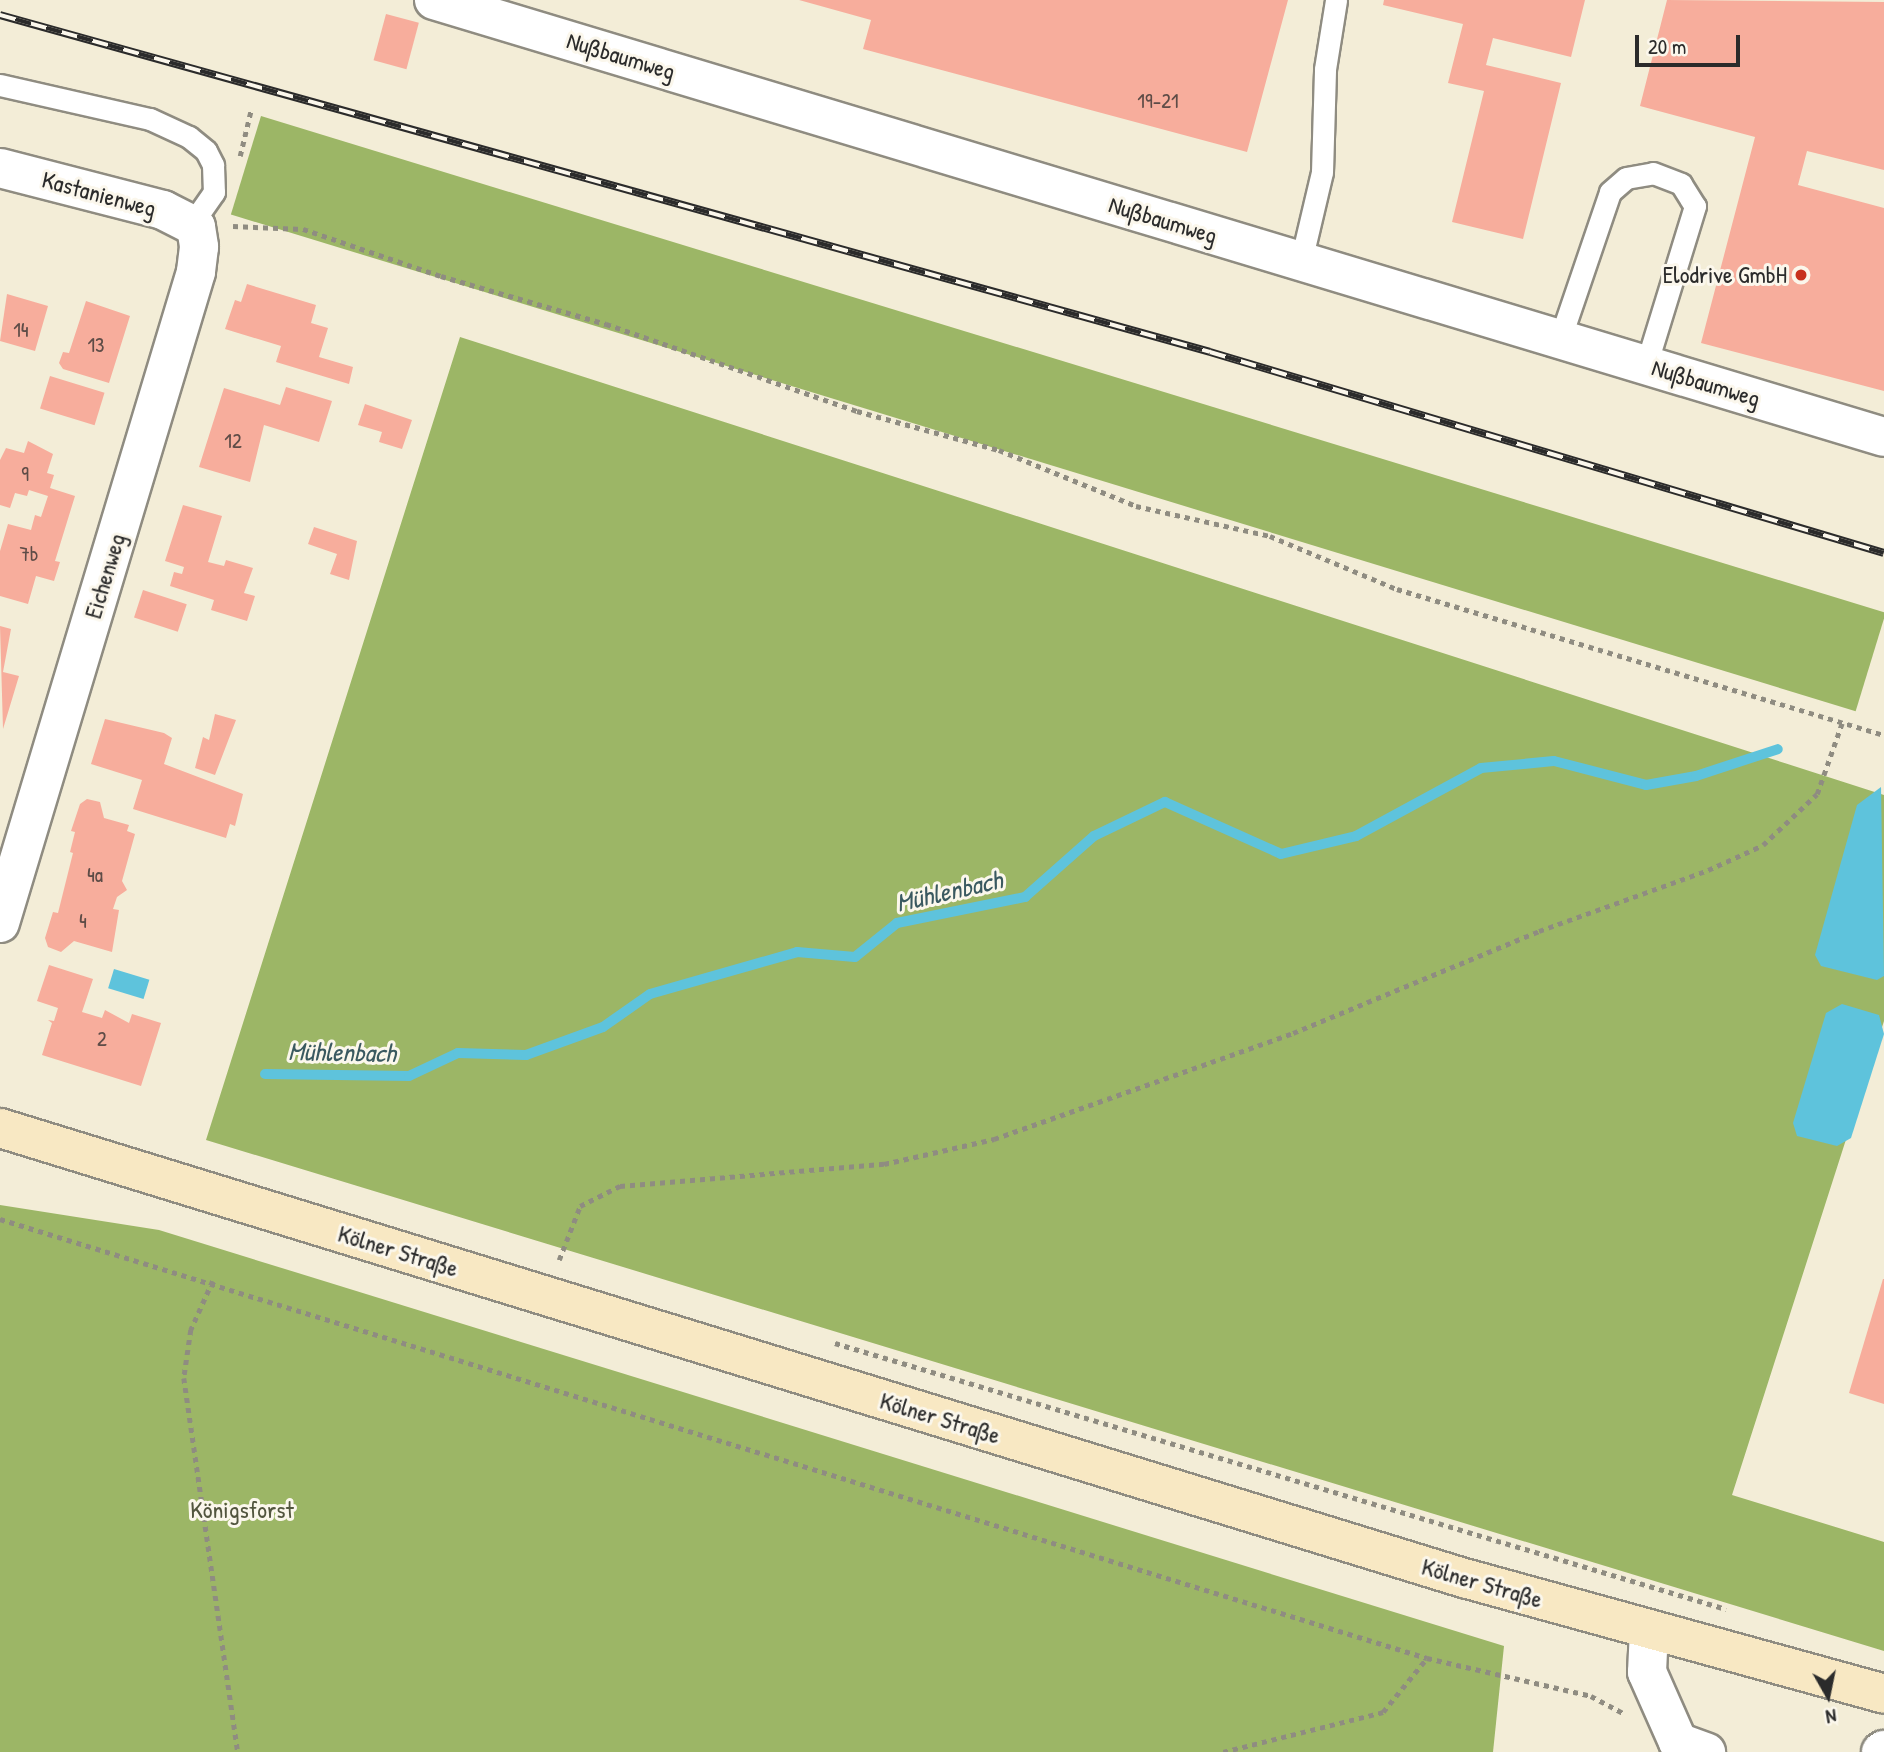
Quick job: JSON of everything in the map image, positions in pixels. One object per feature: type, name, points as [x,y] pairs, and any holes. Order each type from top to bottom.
[{"type":"main road","name":"Kölner Straße","points":[[0,1128],[1464,1578],[1884,1694]]},
{"type":"street","name":"Nußbaumweg","points":[[440,1],[1884,437]]},
{"type":"street","name":"Kastanienweg","points":[[0,168],[163,210],[194,225]]},
{"type":"street","name":"Eichenweg","points":[[0,923],[196,271],[194,225]]},
{"type":"street","points":[[1649,1630],[1647,1672],[1686,1749]]},
{"type":"lane","points":[[1301,261],[1322,172],[1325,68],[1336,0]]},
{"type":"lane","points":[[0,85],[150,118],[189,136],[206,151],[212,165],[214,192],[194,225]]},
{"type":"lane","points":[[1560,339],[1610,192],[1626,177],[1653,173],[1681,184],[1695,206],[1646,365]]},
{"type":"path","points":[[247,127],[251,110]]},
{"type":"path","points":[[194,225],[303,229],[441,276],[606,324],[856,411],[999,450],[1136,506],[1270,536],[1397,589],[1884,735]]},
{"type":"path","points":[[559,1260],[580,1206],[620,1186],[747,1172],[884,1164],[994,1139],[1293,1033],[1551,926],[1708,870],[1763,845],[1817,794],[1842,723]]},
{"type":"path","points":[[0,1219],[214,1281],[1427,1658],[1591,1696],[1686,1749]]},
{"type":"path","points":[[546,1256],[572,1264]]},
{"type":"path","points":[[214,1281],[191,1330],[184,1378],[238,1752]]},
{"type":"path","points":[[827,1340],[1737,1612]]},
{"type":"path","points":[[1223,1752],[1383,1712],[1427,1658]]},
{"type":"green space","points":[[261,116],[1884,612],[1856,711],[231,214]]},
{"type":"green space","points":[[460,337],[1884,795],[1884,1021],[1732,1495],[1884,1542],[1884,1651],[206,1140]]},
{"type":"green space","name":"Königsforst","points":[[0,1205],[159,1230],[1504,1646],[1493,1752],[0,1752]]},
{"type":"water","points":[[1881,787],[1884,976],[1877,980],[1821,966],[1815,955],[1857,805]]},
{"type":"water","points":[[114,969],[149,980],[144,999],[108,988]]},
{"type":"water","points":[[1842,1004],[1879,1015],[1884,1034],[1851,1138],[1837,1146],[1797,1136],[1793,1123],[1826,1013]]},
{"type":"building","points":[[799,0],[1288,0],[1247,152],[863,49],[871,20]]},
{"type":"building","points":[[1384,0],[1585,0],[1571,57],[1493,38],[1486,65],[1561,83],[1523,239],[1452,222],[1484,91],[1448,83],[1463,24],[1383,5]]},
{"type":"building","points":[[1667,0],[1884,2],[1884,170],[1807,151],[1798,185],[1884,208],[1884,391],[1701,343],[1755,137],[1640,106]]},
{"type":"building","points":[[386,14],[419,23],[406,69],[374,60]]},
{"type":"building","points":[[247,284],[316,305],[311,323],[328,328],[319,357],[353,367],[349,384],[276,362],[281,346],[225,329],[235,300],[241,302]]},
{"type":"building","points":[[7,294],[48,306],[35,351],[0,341]]},
{"type":"building","points":[[86,301],[130,316],[109,383],[63,369],[59,363],[63,352],[69,353]]},
{"type":"building","points":[[50,376],[105,393],[95,425],[40,409]]},
{"type":"building","points":[[286,387],[332,401],[319,442],[264,425],[250,482],[199,467],[224,388],[280,405]]},
{"type":"building","points":[[365,404],[412,420],[402,449],[379,442],[382,432],[358,425]]},
{"type":"building","points":[[28,441],[53,454],[47,473],[54,475],[50,488],[75,496],[55,561],[60,562],[54,581],[36,576],[28,604],[0,596],[0,551],[8,524],[31,530],[35,515],[41,517],[48,496],[29,490],[27,496],[15,493],[10,508],[0,505],[0,460],[6,448],[24,453]]},
{"type":"building","points":[[183,505],[222,516],[208,562],[224,566],[226,560],[253,568],[244,593],[255,596],[247,621],[211,610],[214,600],[170,586],[174,572],[182,574],[184,567],[165,561]]},
{"type":"building","points":[[314,527],[357,541],[349,580],[330,574],[337,554],[308,544]]},
{"type":"building","points":[[143,590],[187,604],[178,632],[134,618]]},
{"type":"building","points":[[0,626],[11,629],[3,672],[19,676],[3,729]]},
{"type":"building","points":[[215,714],[236,720],[215,775],[195,768],[203,737],[209,740]]},
{"type":"building","points":[[105,719],[164,733],[172,738],[164,764],[243,794],[235,826],[230,824],[226,838],[133,809],[142,780],[91,764]]},
{"type":"building","points":[[87,799],[100,802],[104,818],[129,825],[127,831],[135,834],[122,881],[127,890],[117,897],[113,909],[119,910],[112,952],[74,941],[61,952],[48,947],[45,938],[53,912],[58,913],[73,853],[70,852],[75,832],[71,831],[80,804]]},
{"type":"building","points":[[49,965],[93,979],[82,1012],[102,1018],[105,1010],[129,1023],[132,1014],[161,1023],[141,1086],[42,1055],[52,1023],[48,1020],[54,1021],[58,1008],[37,1001]]},
{"type":"building","points":[[1884,1279],[1884,1404],[1849,1393]]},
{"type":"waterway","name":"Mühlenbach","points":[[265,1074],[409,1076],[458,1053],[526,1055],[603,1027],[650,994],[797,952],[855,957],[897,923],[1025,897],[1094,836],[1165,802],[1281,854],[1356,836],[1481,768],[1554,761],[1646,785],[1696,776],[1778,749]]},
{"type":"railway","points":[[0,15],[1210,352],[1884,553]]},
{"type":"place","name":"Elodrive GmbH","points":[[1801,275]]}]
